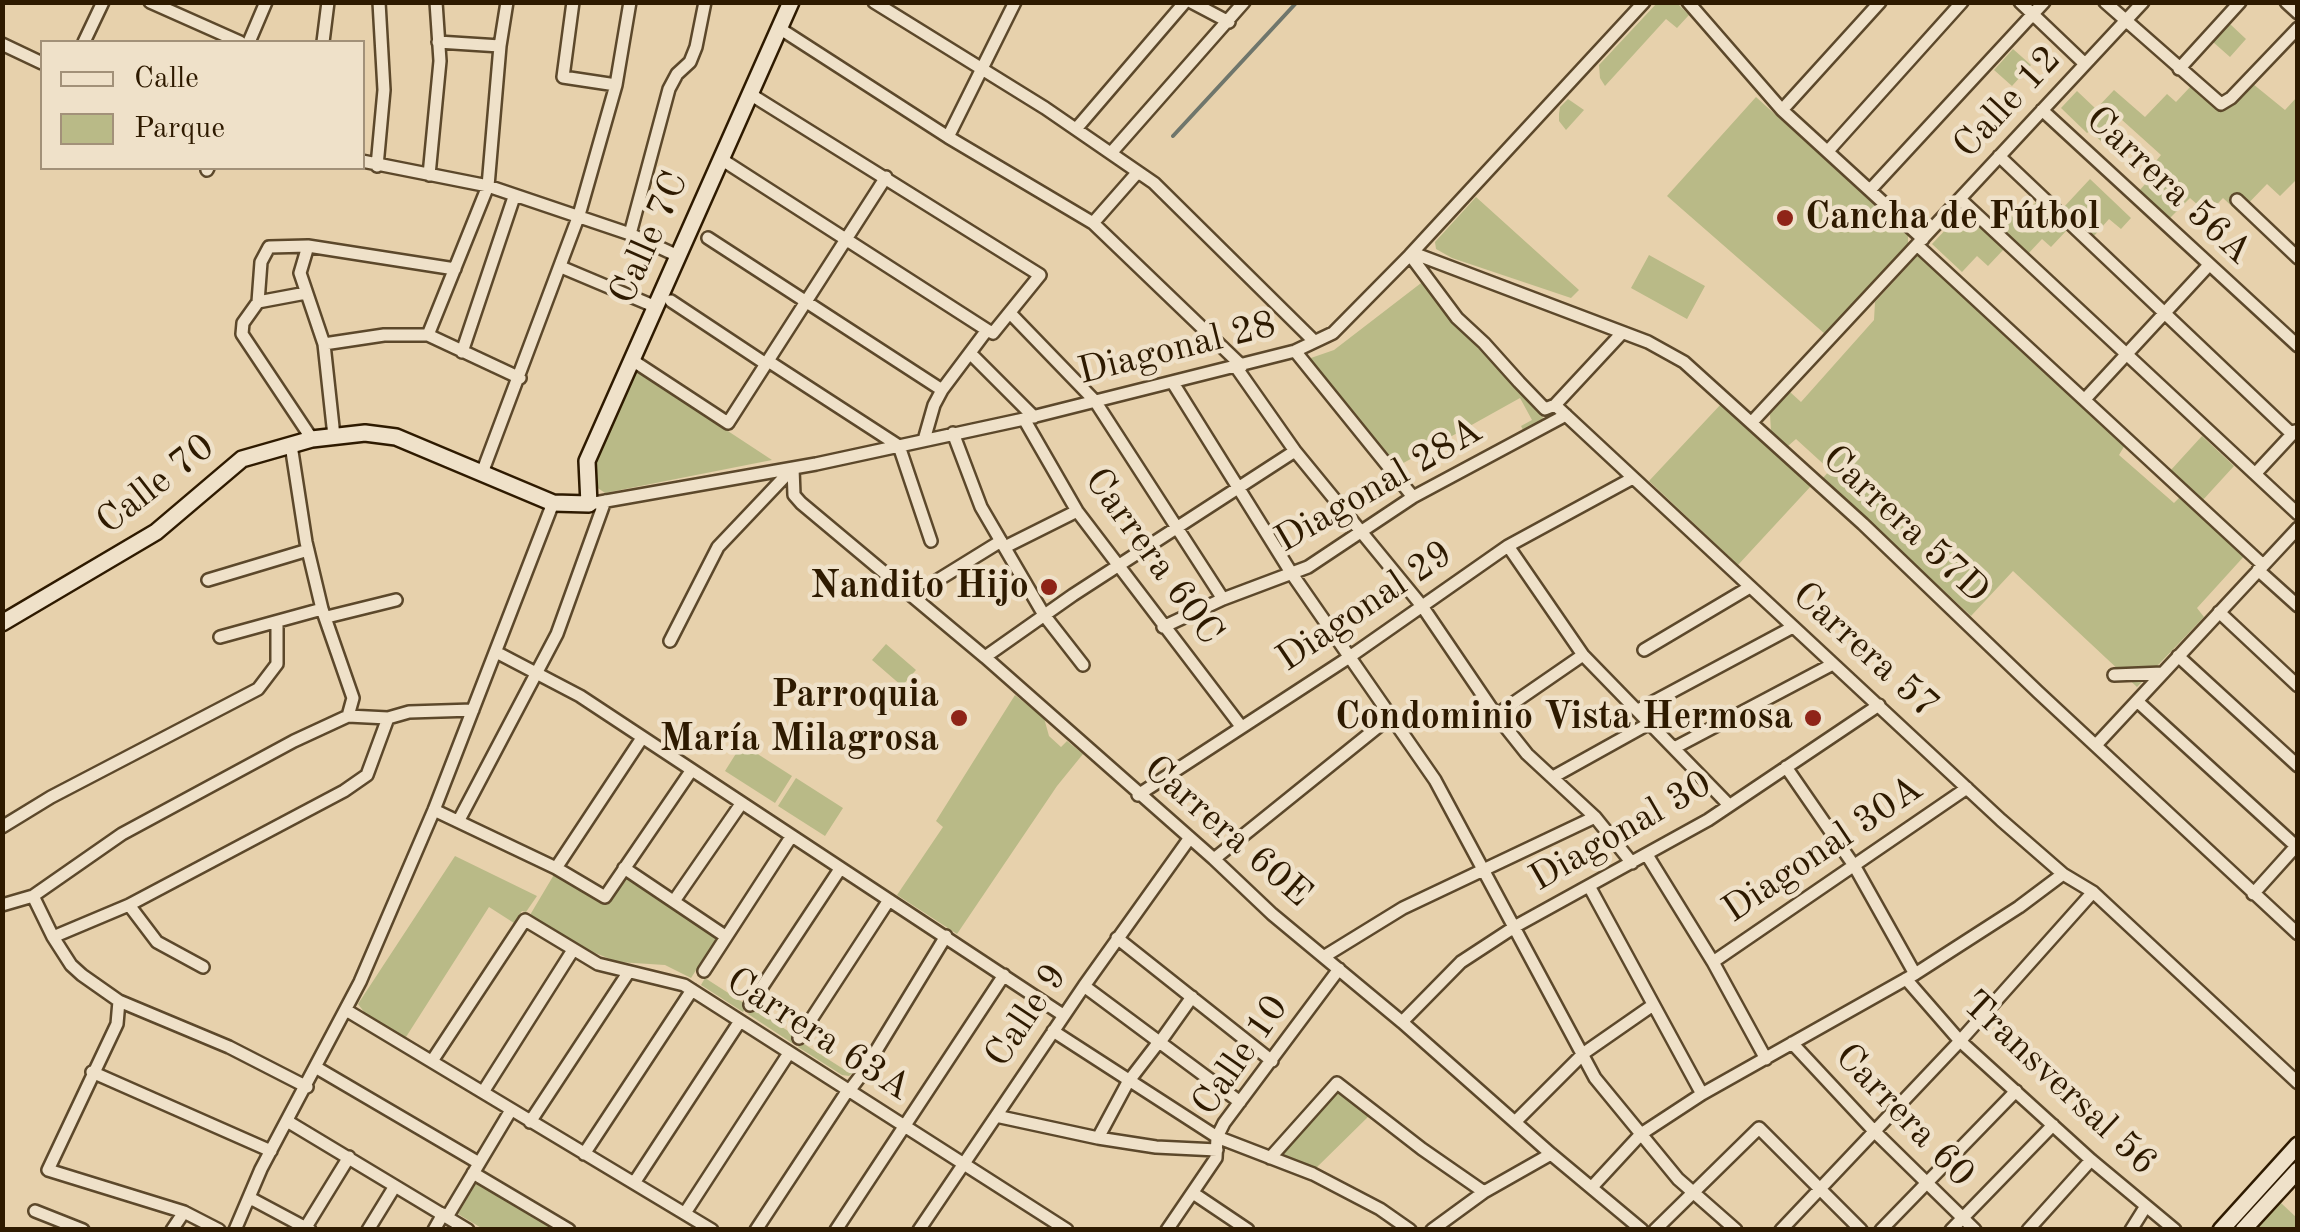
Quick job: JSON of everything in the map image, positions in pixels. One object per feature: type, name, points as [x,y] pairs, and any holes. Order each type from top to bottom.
[{"type":"street","points":[[85,40],[104,2]]},
{"type":"street","points":[[150,2],[236,40]]},
{"type":"street","points":[[250,40],[266,2]]},
{"type":"street","points":[[322,40],[328,2]]},
{"type":"street","points":[[377,166],[384,90],[380,2]]},
{"type":"street","points":[[429,176],[440,61],[436,2]]},
{"type":"street","points":[[428,335],[488,186],[507,2]]},
{"type":"street","points":[[573,2],[563,77],[616,85]]},
{"type":"street","points":[[482,473],[580,215],[616,85],[630,2]]},
{"type":"street","points":[[630,234],[669,89],[696,48],[705,2]]},
{"type":"street","name":"Calle 7C","points":[[597,502],[587,461],[632,360],[663,304],[678,256],[790,2]]},
{"type":"street","points":[[948,137],[1016,2]]},
{"type":"street","points":[[1076,129],[1188,2],[1229,22]]},
{"type":"street","points":[[1111,153],[1244,2]]},
{"type":"street","name":"Diagonal 28","points":[[597,502],[793,468],[1029,418],[1294,351],[1333,334],[1644,2]]},
{"type":"street","points":[[1688,2],[1782,110],[1871,189],[1920,242],[2298,606]]},
{"type":"street","points":[[1782,110],[1880,2]]},
{"type":"street","points":[[1828,151],[1962,2]]},
{"type":"street","points":[[2020,2],[2086,64]]},
{"type":"street","points":[[1871,189],[2044,2]]},
{"type":"street","points":[[2105,2],[2220,104],[2231,98],[2298,28]]},
{"type":"street","name":"Calle 12","points":[[1752,422],[2143,2]]},
{"type":"street","points":[[2179,69],[2240,2]]},
{"type":"street","points":[[2286,2],[2298,14]]},
{"type":"street","points":[[878,4],[1154,183],[1314,342]]},
{"type":"street","points":[[779,28],[948,137],[1093,223],[1239,366],[1296,451],[1422,606],[1496,715],[1540,769],[1595,818],[1632,863]]},
{"type":"street","points":[[438,42],[500,46]]},
{"type":"street","points":[[2,44],[40,62]]},
{"type":"street","points":[[721,159],[994,333],[1040,275],[750,94]]},
{"type":"street","name":"Carrera 56A","points":[[2042,110],[2298,346]]},
{"type":"street","points":[[2000,156],[2295,431],[2255,474]]},
{"type":"street","points":[[365,162],[488,186],[580,215],[678,256]]},
{"type":"street","points":[[1093,223],[1137,173]]},
{"type":"street","points":[[632,360],[728,422],[886,177]]},
{"type":"street","points":[[462,352],[514,196]]},
{"type":"street","points":[[1960,199],[2298,514]]},
{"type":"street","points":[[2236,200],[2298,258]]},
{"type":"street","points":[[708,238],[942,390]]},
{"type":"street","points":[[312,439],[242,334],[243,323],[258,302],[261,262],[269,248],[308,246],[455,269]]},
{"type":"street","points":[[308,246],[300,273],[324,344],[334,436]]},
{"type":"street","name":"Carrera 57D","points":[[1412,254],[1674,354],[1752,422],[2298,934]]},
{"type":"street","name":"Carrera 57","points":[[1412,254],[1457,318],[1544,408],[1555,405],[1967,788],[2063,874],[2093,892],[2298,1082]]},
{"type":"street","points":[[2086,398],[2209,265]]},
{"type":"street","points":[[561,266],[663,304],[767,362],[899,446],[931,541]]},
{"type":"street","points":[[258,302],[306,293]]},
{"type":"street","points":[[1010,314],[1096,401],[1223,599]]},
{"type":"street","points":[[924,440],[942,390],[988,330]]},
{"type":"street","points":[[1555,405],[1622,332]]},
{"type":"street","points":[[324,344],[384,335],[428,335],[520,378]]},
{"type":"street","points":[[1294,351],[1414,497]]},
{"type":"street","name":"Carrera 60C","points":[[971,354],[1029,418],[1077,510],[1240,725]]},
{"type":"street","points":[[1173,382],[1292,574],[1435,780],[1610,1099],[1678,1179],[1736,1230]]},
{"type":"street","name":"Diagonal 28A","points":[[1164,626],[1308,567],[1414,497],[1566,415]]},
{"type":"street","points":[[953,433],[980,507],[1044,615],[1083,665]]},
{"type":"street","name":"Calle 70","points":[[2,623],[156,532],[242,459],[312,439],[364,434],[396,437],[554,503],[597,502]]},
{"type":"street","points":[[291,446],[308,550],[324,613],[353,698],[348,716]]},
{"type":"street","points":[[985,657],[1296,451]]},
{"type":"street","points":[[670,640],[718,547],[793,468]]},
{"type":"street","name":"Carrera 60E","points":[[793,468],[794,495],[801,503],[985,657],[1272,914],[1642,1230]]},
{"type":"street","name":"Diagonal 29","points":[[1138,795],[1348,658],[1508,546],[1633,478]]},
{"type":"street","points":[[459,820],[557,634],[576,586],[597,502]]},
{"type":"street","points":[[235,1230],[346,1010],[434,810],[554,503]]},
{"type":"street","points":[[912,596],[1003,544],[1077,510]]},
{"type":"street","points":[[2096,745],[2298,528]]},
{"type":"street","points":[[1508,546],[1583,655],[1730,805]]},
{"type":"street","points":[[208,580],[308,550]]},
{"type":"street","points":[[1644,650],[1750,587]]},
{"type":"street","points":[[220,637],[396,600]]},
{"type":"street","points":[[2219,612],[2298,686]]},
{"type":"street","points":[[2,827],[82,780],[258,690],[277,664],[277,623]]},
{"type":"street","points":[[1638,710],[1794,627]]},
{"type":"street","points":[[496,652],[580,696],[1064,1015]]},
{"type":"street","points":[[1496,715],[1583,655]]},
{"type":"street","points":[[2178,656],[2298,766]]},
{"type":"street","points":[[1676,746],[1833,664]]},
{"type":"street","points":[[2114,675],[2163,673]]},
{"type":"street","points":[[2137,701],[2297,846],[2253,894]]},
{"type":"street","name":"Diagonal 30","points":[[1402,1022],[1462,962],[1516,926],[1730,805],[1878,706]]},
{"type":"street","points":[[2,906],[33,896],[122,834],[348,716],[388,718],[409,712],[473,710]]},
{"type":"street","points":[[53,937],[130,905],[274,830],[367,775],[388,718]]},
{"type":"street","points":[[1214,859],[1389,718]]},
{"type":"street","points":[[1552,777],[1650,723]]},
{"type":"street","points":[[556,868],[642,738]]},
{"type":"street","name":"Transversal 56","points":[[1786,767],[1855,867],[1911,976],[1960,1041],[2175,1230]]},
{"type":"street","points":[[434,810],[556,868],[605,897],[691,771]]},
{"type":"street","name":"Diagonal 30A","points":[[1713,962],[1967,788]]},
{"type":"street","points":[[674,900],[741,804]]},
{"type":"street","points":[[1325,956],[1403,908],[1595,818]]},
{"type":"street","points":[[704,970],[791,837]]},
{"type":"street","name":"Calle 9","points":[[919,1230],[1117,938],[1190,839]]},
{"type":"street","points":[[1646,855],[1713,962],[1766,1059]]},
{"type":"street","points":[[624,868],[725,936]]},
{"type":"street","points":[[750,1005],[840,869]]},
{"type":"street","points":[[1592,1187],[1642,1134],[1702,1094],[1911,976],[2001,920],[2063,874]]},
{"type":"street","points":[[1589,886],[1702,1094]]},
{"type":"street","points":[[1781,1230],[1960,1041],[2093,892]]},
{"type":"street","points":[[33,896],[71,965],[119,1000],[229,1046],[306,1087]]},
{"type":"street","points":[[799,1038],[889,900]]},
{"type":"street","points":[[130,905],[157,942],[203,967]]},
{"type":"street","name":"Carrera 63A","points":[[432,1062],[525,920],[598,964],[652,975],[692,990],[1067,1230]]},
{"type":"street","points":[[756,1230],[848,1090],[860,1078],[946,936]]},
{"type":"street","points":[[1117,938],[1272,1061]]},
{"type":"street","points":[[483,1092],[573,950]]},
{"type":"street","name":"Calle 10","points":[[1166,1230],[1216,1158],[1217,1144],[1240,1102],[1340,970]]},
{"type":"street","points":[[530,1122],[628,973]]},
{"type":"street","points":[[836,1230],[1004,974]]},
{"type":"street","points":[[1084,986],[1240,1102]]},
{"type":"street","points":[[584,1154],[692,990]]},
{"type":"street","points":[[1098,1138],[1128,1082],[1192,997]]},
{"type":"street","points":[[119,1000],[117,1024],[48,1170],[184,1212],[219,1230]]},
{"type":"street","points":[[1516,1121],[1584,1053],[1653,1005]]},
{"type":"street","points":[[346,1010],[712,1230]]},
{"type":"street","points":[[634,1184],[740,1021]]},
{"type":"street","points":[[1054,1031],[1217,1144]]},
{"type":"street","name":"Carrera 60","points":[[1792,1043],[1975,1230]]},
{"type":"street","points":[[685,1213],[789,1054]]},
{"type":"street","points":[[317,1068],[569,1230]]},
{"type":"street","points":[[92,1072],[271,1152]]},
{"type":"street","points":[[1270,1158],[1337,1083],[1422,1150],[1484,1192]]},
{"type":"street","points":[[1880,1230],[2016,1091]]},
{"type":"street","points":[[434,1230],[511,1110]]},
{"type":"street","points":[[996,1116],[1156,1147],[1217,1144],[1270,1158],[1313,1174],[1380,1209],[1410,1230]]},
{"type":"street","points":[[287,1121],[468,1230]]},
{"type":"street","points":[[1951,1230],[2053,1125]]},
{"type":"street","points":[[1655,1230],[1759,1128],[1861,1230]]},
{"type":"street","points":[[2221,1230],[2298,1145]]},
{"type":"street","points":[[1432,1230],[1484,1192],[1550,1154]]},
{"type":"street","points":[[250,1198],[289,1225],[308,1228],[349,1158]]},
{"type":"street","points":[[2028,1230],[2092,1160]]},
{"type":"street","points":[[2243,1230],[2298,1170]]},
{"type":"street","points":[[368,1230],[395,1186]]},
{"type":"street","points":[[1193,1193],[1248,1230]]},
{"type":"street","points":[[2131,1230],[2146,1206]]},
{"type":"street","points":[[35,1211],[83,1230]]},
{"type":"street","points":[[172,1230],[184,1212]]},
{"type":"street","points":[[1041,1230],[1049,1218]]},
{"type":"green space","points":[[1657,3],[1677,3],[1689,15],[1677,28],[1666,19],[1605,86],[1599,65]]},
{"type":"green space","points":[[2230,24],[2246,39],[2230,57],[2213,42]]},
{"type":"green space","points":[[2013,49],[2031,65],[2012,86],[1994,70]]},
{"type":"green space","points":[[2253,84],[2285,110],[2297,97],[2297,183],[2280,196],[2267,184],[2239,213],[2223,198],[2208,214],[2190,198],[2170,218],[2139,191],[2146,183],[2142,178],[2161,155],[2121,119],[2101,141],[2061,108],[2077,91],[2096,109],[2114,90],[2145,117],[2167,94],[2176,102],[2191,86],[2202,98],[2223,108]]},
{"type":"green space","name":"Cancha de Fútbol","points":[[1756,97],[1908,235],[1908,244],[1825,334],[1667,196]]},
{"type":"green space","points":[[1568,99],[1584,110],[1566,130],[1559,114]]},
{"type":"green space","points":[[2090,179],[2131,218],[2121,229],[2109,219],[2094,236],[2063,208]]},
{"type":"green space","points":[[1476,197],[1579,290],[1571,298],[1452,258],[1436,249],[1435,242]]},
{"type":"green space","points":[[2037,201],[2067,230],[2051,247],[2042,239],[2027,255],[1988,218],[2003,202],[2008,207],[2005,210],[2017,221]]},
{"type":"green space","points":[[1964,210],[2004,249],[1988,266],[1977,256],[1962,272],[1932,244]]},
{"type":"green space","points":[[1920,253],[2125,445],[2119,455],[2174,503],[2182,495],[2247,553],[2197,608],[2204,617],[2137,687],[2013,571],[1971,616],[1823,478],[1830,470],[1796,439],[1788,446],[1771,431],[1770,414],[1790,392],[1801,402],[1874,320],[1875,302]]},
{"type":"green space","points":[[1649,255],[1705,286],[1687,319],[1631,288]]},
{"type":"green space","points":[[1425,280],[1463,332],[1544,419],[1523,430],[1521,426],[1532,420],[1520,398],[1398,466],[1308,359],[1334,350]]},
{"type":"green space","points":[[635,370],[772,460],[605,493],[595,486],[595,462]]},
{"type":"green space","points":[[1722,403],[1811,486],[1738,565],[1649,481]]},
{"type":"green space","points":[[2202,436],[2234,466],[2202,501],[2170,471]]},
{"type":"green space","points":[[886,644],[916,670],[902,686],[872,660]]},
{"type":"green space","points":[[1015,695],[1044,718],[1049,736],[1061,747],[1067,741],[1083,754],[957,934],[897,895],[943,827],[936,821]]},
{"type":"green space","points":[[742,744],[792,776],[775,803],[725,771]]},
{"type":"green space","points":[[796,778],[843,808],[825,836],[778,806]]},
{"type":"green space","points":[[455,856],[537,896],[514,923],[489,907],[406,1037],[368,1017],[358,1004]]},
{"type":"green space","points":[[555,873],[603,902],[610,900],[628,878],[718,936],[691,978],[665,965],[618,962],[590,951],[530,915]]},
{"type":"green space","points":[[705,978],[747,1005],[743,1012],[701,985]]},
{"type":"green space","points":[[752,1008],[796,1036],[792,1043],[748,1014]]},
{"type":"green space","points":[[801,1042],[845,1070],[857,1069],[849,1076],[842,1075],[798,1047]]},
{"type":"green space","points":[[1337,1086],[1372,1113],[1313,1171],[1274,1156]]},
{"type":"green space","points":[[478,1180],[558,1230],[483,1229],[458,1214]]},
{"type":"green space","points":[[2281,1203],[2297,1218],[2297,1229],[2257,1229]]},
{"type":"waterway","points":[[1173,136],[1297,2]]},
{"type":"place","name":"Cancha de Fútbol","points":[[1785,218]]},
{"type":"place","name":"Nandito Hijo","points":[[1049,587]]},
{"type":"place","name":"Parroquia María Milagrosa","points":[[959,718]]},
{"type":"place","name":"Condominio Vista Hermosa","points":[[1813,718]]}]
